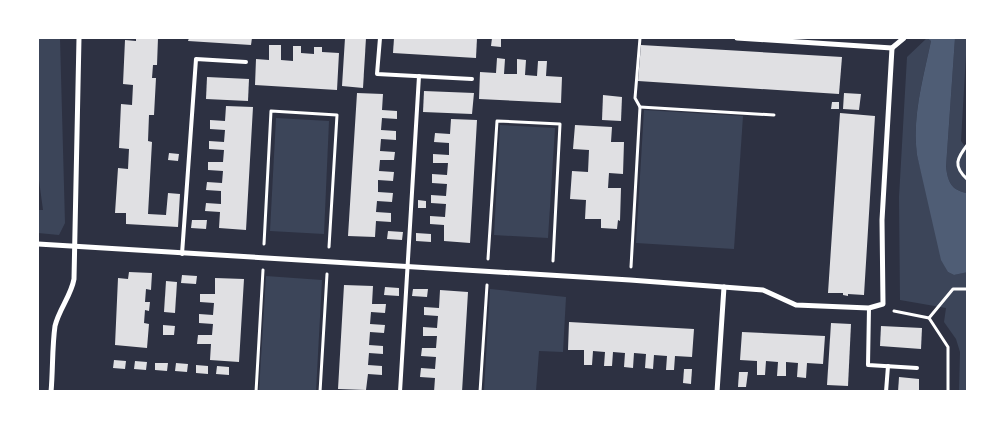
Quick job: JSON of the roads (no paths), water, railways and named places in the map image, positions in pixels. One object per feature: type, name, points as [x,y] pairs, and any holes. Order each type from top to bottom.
[{"type":"street","points":[[52,392],[55,326],[73,287],[76,248],[79,38]]},
{"type":"street","points":[[737,38],[892,48],[904,38]]},
{"type":"street","points":[[38,244],[76,248],[724,287],[763,290],[796,305],[870,308],[883,304],[882,220],[892,48]]},
{"type":"street","points":[[718,391],[724,287]]},
{"type":"lane","points":[[380,38],[378,74],[472,79]]},
{"type":"lane","points":[[182,254],[196,59],[246,62]]},
{"type":"lane","points":[[400,392],[419,76]]},
{"type":"lane","points":[[870,308],[868,366],[917,368]]},
{"type":"lane","points":[[886,392],[888,366]]}]
